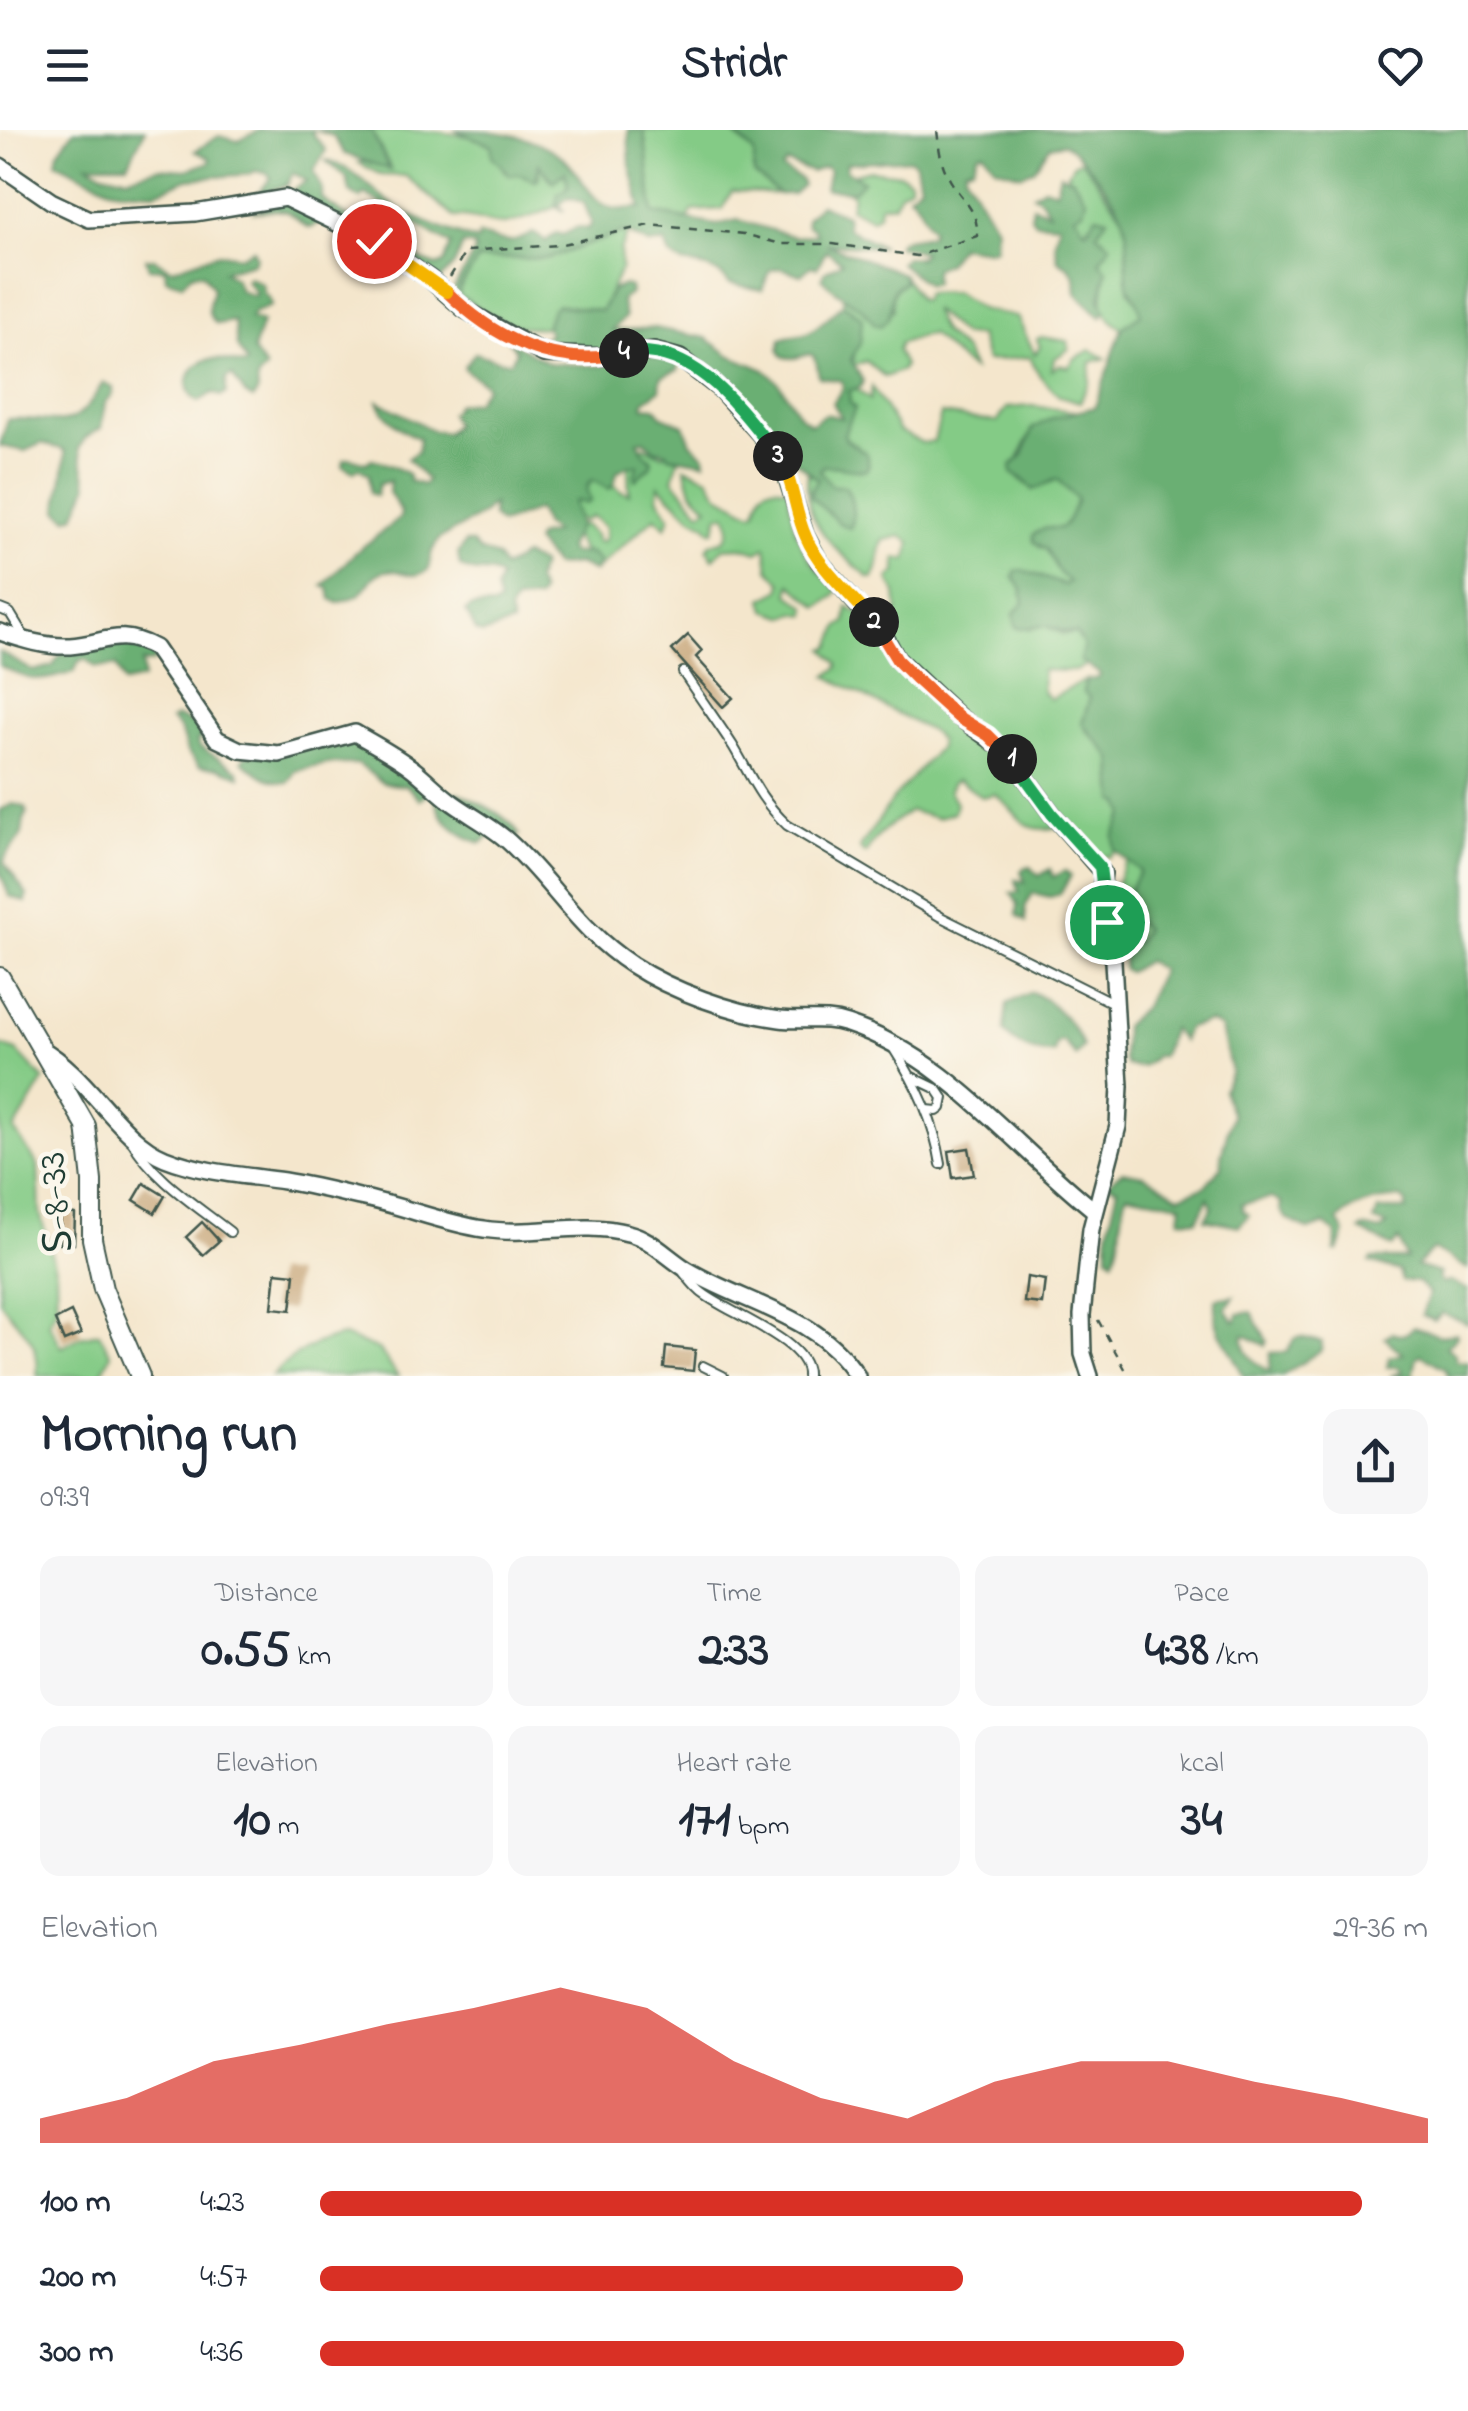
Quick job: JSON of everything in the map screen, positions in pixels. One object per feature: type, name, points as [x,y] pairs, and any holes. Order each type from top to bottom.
[{"type":"street","points":[[0,166],[51,201],[89,219],[195,214],[284,198],[316,216],[354,229],[448,292],[464,308],[544,354],[610,356],[654,351],[680,358],[731,401],[780,458],[804,535],[819,561],[884,635],[897,660],[958,717],[1006,751],[1052,814],[1103,873],[1101,890],[1119,1049],[1118,1126],[1094,1210],[1082,1315],[1083,1354],[1090,1376]]},
{"type":"street","points":[[0,632],[25,640],[72,646],[122,637],[156,648],[217,739],[240,750],[279,754],[355,733],[412,769],[508,840],[587,932],[656,980],[750,1016],[792,1021],[818,1017],[848,1024],[892,1045],[975,1102],[1094,1210]]},
{"type":"street","name":"Տ-8-33","points":[[0,977],[86,1126],[92,1181],[92,1239],[103,1290],[140,1376]]},
{"type":"street","points":[[40,1048],[57,1057],[86,1083],[134,1138],[162,1156],[212,1171],[285,1181],[374,1200],[484,1230],[554,1232],[588,1227],[644,1238],[676,1262],[736,1295],[812,1328],[847,1360],[857,1376]]},
{"type":"lane","points":[[0,610],[10,614],[25,640]]},
{"type":"lane","points":[[683,672],[734,748],[749,780],[788,826],[941,916],[1115,1004]]},
{"type":"lane","points":[[892,1045],[912,1076],[937,1138],[941,1164]]},
{"type":"lane","points":[[912,1076],[938,1089],[943,1098],[942,1108],[937,1112],[926,1110]]},
{"type":"lane","points":[[122,1124],[137,1152],[230,1232]]},
{"type":"lane","points":[[676,1262],[700,1292],[772,1333],[802,1359],[807,1366],[806,1376]]},
{"type":"lane","points":[[702,1366],[723,1376]]},
{"type":"path","points":[[448,292],[446,282],[466,251],[558,245],[650,225],[744,234],[782,244],[833,244],[917,256],[932,252],[977,236],[978,226],[972,207],[946,174],[937,130]]},
{"type":"path","points":[[1082,1315],[1099,1320],[1129,1376]]},
{"type":"green space","points":[[74,130],[145,130],[128,164],[88,164],[103,173],[128,177],[158,168],[186,170],[210,162],[210,158],[195,151],[219,136],[238,141],[260,130],[314,130],[312,133],[326,150],[314,171],[322,199],[356,223],[354,226],[322,221],[311,228],[285,211],[252,212],[294,197],[292,190],[307,181],[293,173],[287,185],[257,195],[271,178],[267,173],[188,179],[156,192],[110,188],[56,162],[58,152]]},
{"type":"green space","points":[[316,130],[371,130],[390,170],[345,154],[333,136]]},
{"type":"green space","points":[[371,130],[463,135],[489,143],[504,171],[539,178],[538,164],[551,180],[565,172],[568,186],[556,206],[506,224],[454,217],[406,176],[382,175],[359,163],[365,161],[391,169]]},
{"type":"green space","points":[[454,130],[509,134],[537,142],[568,162],[600,202],[620,209],[641,208],[630,165],[628,130],[644,130],[653,213],[716,225],[738,220],[795,237],[816,234],[807,226],[806,219],[820,204],[846,215],[847,228],[883,247],[826,244],[903,274],[905,281],[894,289],[890,314],[880,326],[822,279],[824,272],[842,262],[826,250],[817,268],[811,266],[801,275],[781,268],[770,270],[762,290],[729,283],[713,271],[682,263],[670,254],[665,242],[651,245],[621,233],[549,258],[478,259],[459,289],[460,296],[485,313],[465,303],[453,290],[475,251],[474,246],[463,244],[454,265],[439,281],[402,252],[413,251],[420,260],[437,266],[444,263],[451,245],[364,194],[361,199],[350,192],[347,178],[325,160],[345,168],[408,213],[478,241],[479,235],[511,241],[533,233],[546,241],[556,233],[563,235],[578,227],[588,229],[592,223],[584,203],[571,198],[559,206],[564,211],[556,206],[558,193],[568,186],[565,172],[554,182],[539,164],[536,181],[520,174],[510,175],[492,156],[492,145]]},
{"type":"green space","points":[[644,130],[730,130],[754,152],[755,174],[779,194],[732,191],[722,209],[692,211],[688,219],[653,213]]},
{"type":"green space","points":[[730,130],[1468,130],[1468,1269],[1433,1249],[1416,1266],[1440,1273],[1442,1283],[1450,1281],[1468,1290],[1468,1324],[1442,1313],[1434,1320],[1422,1315],[1429,1293],[1418,1282],[1402,1281],[1399,1271],[1370,1262],[1407,1259],[1399,1240],[1392,1247],[1360,1230],[1363,1227],[1381,1231],[1387,1225],[1374,1221],[1378,1210],[1406,1210],[1401,1198],[1367,1204],[1344,1215],[1338,1221],[1345,1233],[1335,1251],[1336,1233],[1325,1224],[1309,1230],[1287,1219],[1280,1210],[1281,1203],[1271,1198],[1242,1204],[1249,1215],[1239,1226],[1205,1219],[1212,1206],[1208,1198],[1197,1220],[1180,1219],[1182,1204],[1127,1194],[1113,1260],[1108,1255],[1108,1232],[1118,1188],[1107,1184],[1122,1171],[1144,1175],[1179,1196],[1204,1187],[1222,1166],[1232,1115],[1223,1090],[1231,1072],[1221,1028],[1210,1022],[1187,1028],[1182,1041],[1172,1028],[1162,1056],[1155,1056],[1142,1066],[1126,1065],[1123,1059],[1124,1026],[1144,1007],[1161,970],[1147,961],[1128,972],[1123,969],[1123,951],[1118,941],[1122,934],[1136,943],[1145,929],[1128,908],[1131,888],[1140,871],[1115,851],[1114,836],[1125,813],[1121,803],[1115,801],[1112,758],[1082,723],[1090,698],[1083,691],[1086,680],[1099,678],[1100,674],[1080,660],[1084,645],[1076,633],[1046,626],[1016,627],[1014,613],[1024,603],[1022,589],[1014,578],[1016,571],[1064,585],[1069,582],[1059,573],[1046,549],[1034,542],[1033,535],[1062,527],[1077,499],[1057,479],[1033,490],[1012,473],[1011,466],[1023,455],[1033,428],[1053,418],[1095,407],[1122,328],[1141,314],[1128,284],[1126,231],[1116,204],[1090,168],[1064,143],[1050,146],[1034,169],[1022,175],[995,167],[984,152],[978,153],[973,166],[965,168],[965,174],[996,227],[995,248],[960,246],[947,263],[934,269],[934,283],[927,285],[900,263],[905,257],[919,258],[923,252],[897,246],[901,240],[930,235],[932,229],[909,195],[920,185],[916,164],[911,159],[847,163],[846,170],[863,181],[854,191],[825,189],[829,170],[824,167],[812,172],[787,163],[782,169],[803,185],[793,194],[779,194],[754,174],[754,152]]},
{"type":"green space","points":[[1082,160],[1123,217],[1128,239],[1129,290],[1141,307],[1141,314],[1122,328],[1108,317],[1103,304],[1107,270],[1099,261],[1111,245],[1095,233],[1099,230],[1088,224],[1088,229],[1082,227],[1075,215],[1080,190],[1067,175],[1074,163]]},
{"type":"green space","points":[[870,170],[901,174],[910,180],[910,186],[900,192],[894,204],[880,205],[879,214],[872,219],[850,208],[853,195],[846,190],[854,190],[862,182],[851,175]]},
{"type":"green space","points":[[1060,174],[1073,179],[1086,199],[1083,210],[1075,215],[1084,229],[1088,229],[1096,215],[1108,218],[1096,233],[1111,245],[1099,261],[1107,270],[1100,299],[1105,310],[1101,317],[1076,293],[1075,276],[1058,260],[1055,242],[1059,224],[1035,222],[1031,217],[1033,206],[1049,212],[1033,194],[1044,187],[1056,191]]},
{"type":"green space","points":[[628,233],[620,250],[621,268],[601,311],[563,305],[552,309],[546,327],[532,328],[500,320],[460,296],[459,289],[478,259],[549,258]]},
{"type":"green space","points":[[253,249],[253,263],[223,271],[235,279],[240,291],[254,296],[256,293],[246,281],[249,277],[262,284],[270,300],[271,306],[250,318],[262,322],[253,351],[266,369],[257,379],[258,391],[253,399],[232,375],[226,379],[226,393],[212,393],[198,402],[188,391],[189,377],[197,365],[211,359],[247,363],[237,346],[234,321],[217,324],[210,316],[213,289],[203,273],[193,273],[182,284],[166,279],[165,269],[149,268],[146,259],[152,258],[172,269],[219,253],[241,256]]},
{"type":"green space","points":[[903,274],[919,300],[923,300],[925,293],[954,292],[980,309],[1017,317],[1035,354],[1040,347],[1037,339],[1041,337],[1068,341],[1069,349],[1054,359],[1052,370],[1060,365],[1069,367],[1075,358],[1091,350],[1105,358],[1091,362],[1089,382],[1080,402],[1059,396],[1040,376],[1030,357],[986,361],[979,336],[962,335],[932,309],[942,332],[964,351],[973,370],[930,334],[900,343],[897,351],[904,365],[902,370],[885,377],[866,361],[853,366],[858,314],[843,304],[843,297],[868,312],[893,310],[895,290],[905,281]]},
{"type":"green space","points":[[630,287],[631,293],[621,300],[625,317],[612,331],[655,328],[706,338],[731,356],[765,370],[779,383],[800,416],[811,424],[825,414],[842,418],[833,403],[843,388],[842,381],[819,377],[811,355],[782,356],[781,339],[812,330],[843,304],[862,318],[860,343],[851,360],[863,381],[861,387],[849,391],[850,403],[855,408],[844,434],[846,440],[866,453],[869,465],[866,470],[823,466],[820,471],[832,486],[845,486],[853,512],[850,528],[811,497],[818,479],[784,452],[740,398],[680,353],[567,354],[536,345],[534,339],[549,333],[546,327],[557,305],[601,311],[612,290]]},
{"type":"green space","points":[[508,340],[549,363],[601,366],[623,355],[642,353],[678,364],[678,370],[661,377],[660,390],[643,406],[655,407],[662,416],[684,425],[705,462],[669,456],[644,440],[638,441],[652,460],[650,467],[635,480],[638,465],[617,472],[609,489],[592,480],[587,487],[590,501],[573,502],[579,525],[568,548],[571,553],[589,553],[599,561],[595,572],[578,564],[555,566],[535,542],[537,537],[554,532],[545,526],[537,510],[501,524],[492,516],[493,504],[439,539],[428,570],[416,575],[382,572],[357,596],[338,603],[331,599],[329,588],[323,586],[355,553],[400,518],[401,512],[389,492],[390,481],[379,484],[376,496],[370,493],[369,475],[359,468],[354,472],[343,466],[344,460],[367,463],[371,459],[406,473],[409,481],[424,485],[427,480],[407,459],[418,451],[419,438],[394,424],[378,401],[434,431],[446,433],[455,425],[450,414],[457,404],[475,402],[486,386],[464,367],[475,353],[511,361],[516,351]]},
{"type":"green space","points":[[103,382],[113,388],[113,394],[105,403],[101,428],[86,437],[79,448],[88,486],[75,516],[68,518],[58,510],[65,450],[42,443],[25,451],[0,446],[8,419],[73,419]]},
{"type":"green space","points":[[854,387],[870,400],[872,387],[899,431],[923,443],[934,441],[941,414],[997,422],[1007,408],[1032,406],[1080,412],[1053,418],[1033,428],[1012,473],[1028,485],[1046,485],[1057,479],[1077,499],[1066,526],[1061,530],[1046,528],[1039,547],[1046,548],[1059,573],[1070,581],[1064,585],[1014,578],[1022,589],[1024,603],[1020,609],[1030,629],[1044,625],[1063,634],[1076,633],[1084,645],[1080,660],[1086,665],[1075,671],[1042,670],[1043,692],[1050,699],[1086,680],[1083,691],[1090,698],[1086,730],[1112,758],[1113,790],[1125,813],[1114,836],[1115,851],[1109,857],[1086,853],[1058,827],[1028,826],[995,794],[982,797],[958,780],[949,791],[956,803],[954,812],[937,818],[910,811],[880,834],[866,853],[860,848],[893,799],[939,747],[939,740],[932,732],[827,676],[838,668],[838,663],[825,649],[831,647],[839,627],[846,622],[848,607],[888,630],[888,614],[898,612],[889,579],[896,572],[896,558],[907,560],[911,542],[901,536],[884,540],[876,572],[873,578],[868,577],[843,555],[815,520],[807,491],[808,473],[818,479],[811,497],[839,523],[853,522],[848,491],[832,486],[820,471],[823,466],[848,466],[860,471],[868,459],[843,434],[855,408],[850,403],[849,391]]},
{"type":"green space","points":[[639,445],[679,459],[673,479],[701,512],[708,507],[692,491],[685,467],[708,477],[719,495],[752,513],[765,489],[788,488],[801,545],[838,590],[835,596],[819,607],[791,584],[789,594],[807,607],[807,615],[795,613],[787,617],[766,610],[763,599],[780,590],[782,583],[769,569],[766,547],[757,552],[742,547],[723,548],[713,559],[707,549],[728,535],[727,515],[719,515],[711,531],[659,485],[658,497],[670,517],[666,527],[655,517],[599,567],[598,561],[583,552],[573,535],[579,525],[584,525],[597,542],[602,542],[605,527],[592,516],[583,521],[577,517],[573,502],[579,501],[592,480],[609,489],[614,485],[629,494],[628,466],[639,464],[635,480],[643,452]]},
{"type":"green space","points":[[465,543],[497,557],[503,568],[524,556],[541,564],[536,582],[541,593],[538,599],[515,601],[509,612],[512,624],[482,634],[476,631],[466,611],[499,603],[496,590],[500,578],[460,566],[458,554]]},
{"type":"green space","points":[[120,641],[155,655],[154,662],[142,663],[143,679],[124,683],[116,666],[96,667],[85,659],[79,661],[74,672],[44,679],[21,676],[0,666],[0,652],[33,671],[53,666],[60,655]]},
{"type":"green space","points":[[176,717],[199,725],[226,751],[220,752],[200,737],[200,747],[238,770],[240,776],[199,766],[187,752],[180,729],[171,720]]},
{"type":"green space","points":[[347,737],[397,757],[407,774],[425,788],[425,795],[420,800],[407,786],[383,783],[358,764],[327,764],[295,771],[289,782],[282,782],[264,776],[242,761],[245,756]]},
{"type":"green space","points":[[459,793],[501,816],[519,835],[491,835],[481,843],[458,832],[441,814],[435,798],[439,794]]},
{"type":"green space","points":[[13,804],[25,807],[27,813],[21,836],[4,863],[27,895],[26,902],[9,896],[0,871],[0,810]]},
{"type":"green space","points":[[1127,859],[1141,870],[1126,895],[1130,916],[1145,928],[1136,943],[1118,952],[1112,905]]},
{"type":"green space","points":[[1025,867],[1039,876],[1050,869],[1053,877],[1065,871],[1071,876],[1060,894],[1050,897],[1033,893],[1025,907],[1026,921],[1017,915],[1018,904],[1011,893],[1019,892],[1016,880],[1025,882],[1021,871]]},
{"type":"green space","points":[[1031,992],[1055,1007],[1069,1022],[1083,1047],[1076,1056],[1063,1041],[1056,1043],[1054,1053],[1040,1052],[1020,1045],[1004,1031],[1007,1004]]},
{"type":"green space","points":[[0,1045],[17,1051],[44,1080],[14,1130],[38,1165],[40,1213],[56,1272],[57,1307],[49,1323],[62,1347],[99,1333],[111,1354],[100,1376],[37,1376],[32,1343],[0,1301]]},
{"type":"green space","points":[[1234,1296],[1226,1309],[1234,1321],[1238,1314],[1252,1312],[1267,1341],[1265,1345],[1244,1335],[1247,1352],[1265,1369],[1270,1371],[1270,1353],[1287,1352],[1294,1339],[1322,1342],[1321,1350],[1282,1376],[1244,1376],[1216,1321],[1216,1299]]},
{"type":"green space","points":[[1413,1327],[1441,1336],[1456,1333],[1446,1347],[1455,1354],[1456,1361],[1468,1362],[1468,1376],[1448,1376],[1446,1369],[1421,1355],[1417,1357],[1413,1376],[1390,1376],[1403,1372],[1398,1367],[1387,1367],[1389,1357],[1403,1354],[1385,1338],[1392,1333],[1404,1335]]},
{"type":"green space","points":[[343,1336],[379,1350],[398,1376],[272,1376],[304,1350]]},
{"type":"building","points":[[688,635],[702,651],[696,657],[733,698],[723,707],[672,650]]},
{"type":"building","points":[[969,1148],[974,1175],[953,1178],[949,1151]]},
{"type":"building","points":[[144,1183],[165,1196],[155,1213],[134,1200]]},
{"type":"building","points":[[61,1213],[75,1214],[74,1244],[60,1244]]},
{"type":"building","points":[[202,1222],[219,1241],[203,1255],[186,1237]]},
{"type":"building","points":[[276,1272],[295,1274],[291,1310],[272,1308]]},
{"type":"building","points":[[1027,1277],[1045,1280],[1042,1304],[1024,1302]]},
{"type":"building","points":[[71,1312],[81,1334],[64,1341],[55,1320]]},
{"type":"building","points":[[666,1347],[695,1350],[693,1371],[664,1368]]},
{"type":"route","points":[[374,241],[448,292],[464,308],[544,354],[583,357],[654,351],[680,358],[720,389],[780,458],[804,535],[819,561],[884,635],[897,660],[958,717],[1006,751],[1052,814],[1100,867],[1107,922]]}]
